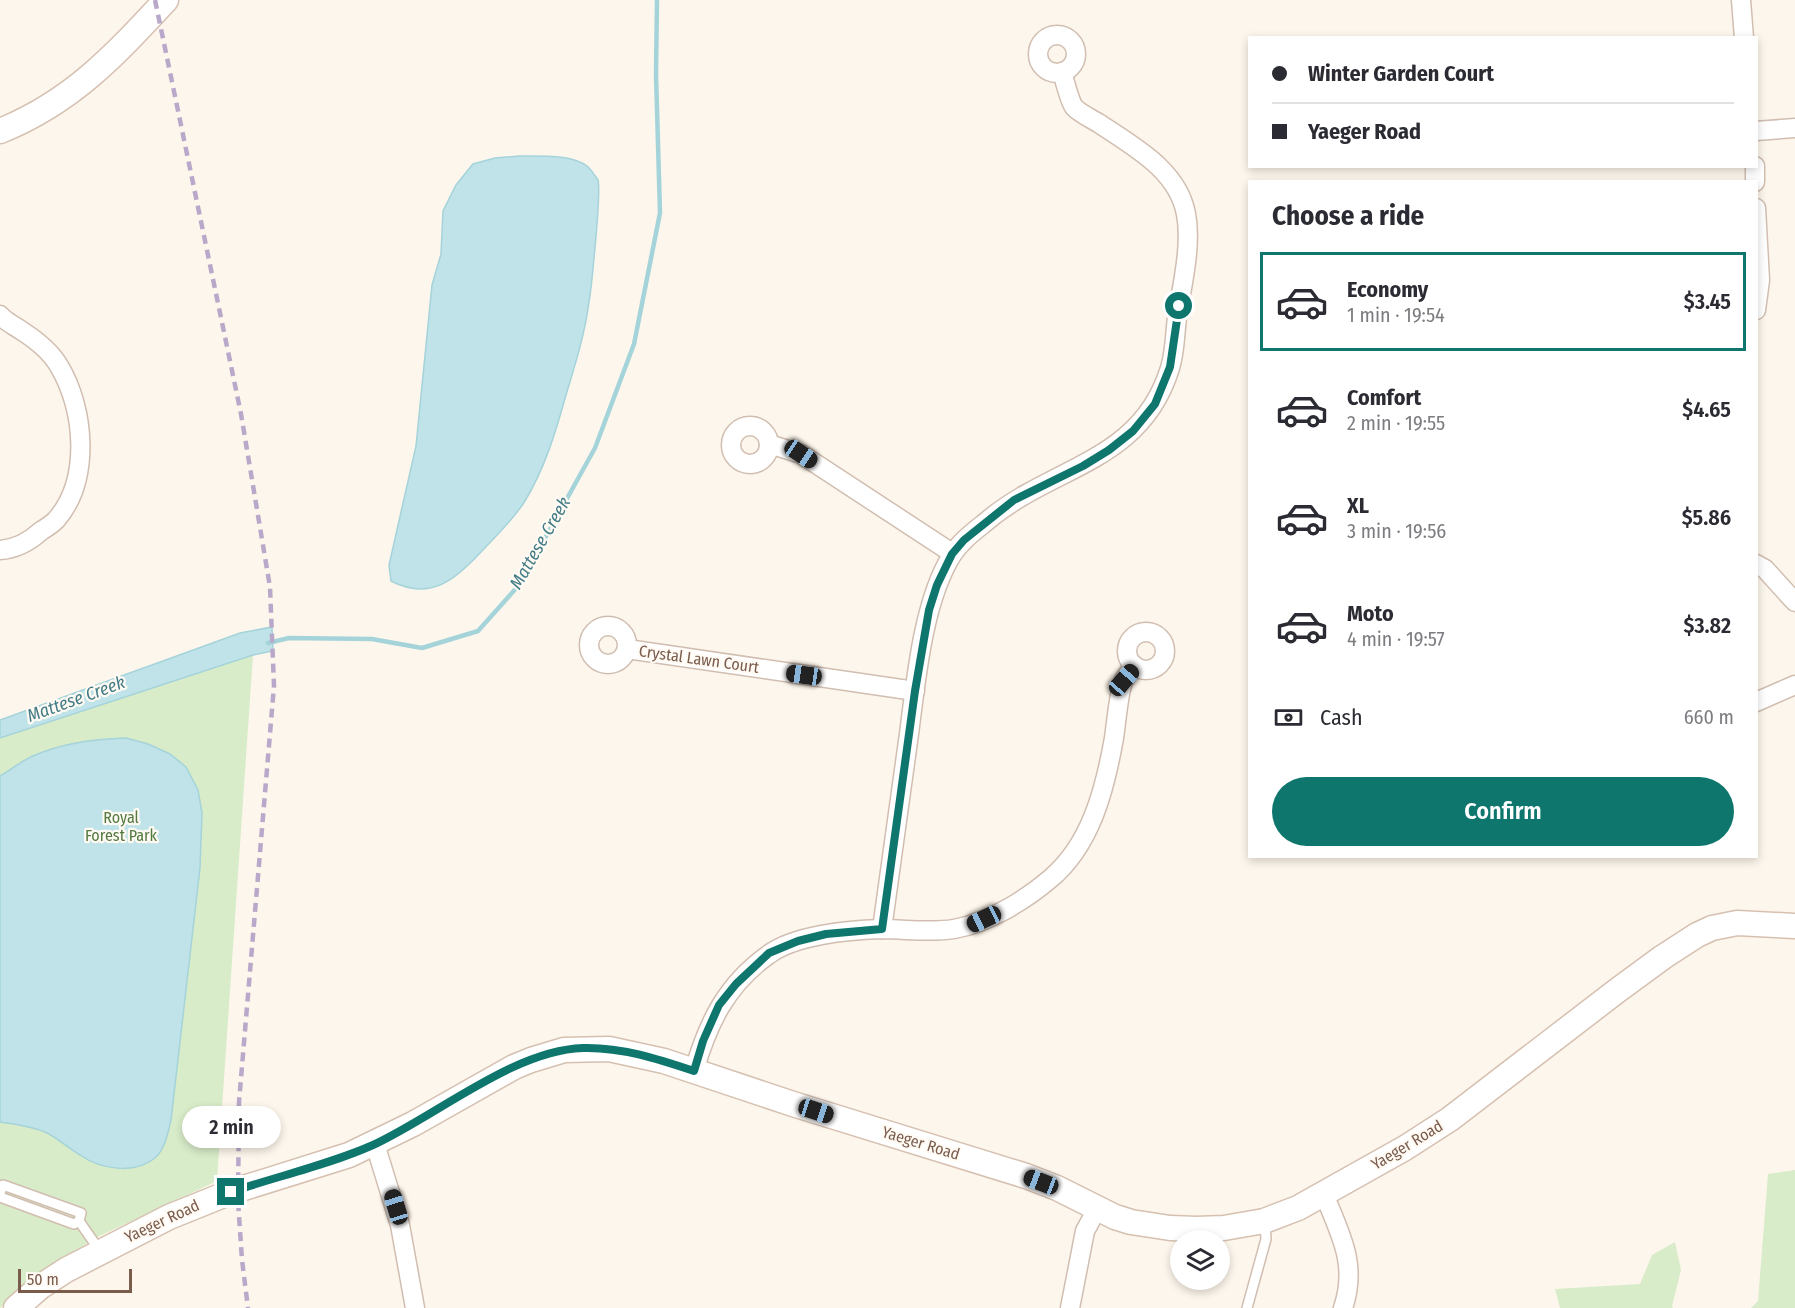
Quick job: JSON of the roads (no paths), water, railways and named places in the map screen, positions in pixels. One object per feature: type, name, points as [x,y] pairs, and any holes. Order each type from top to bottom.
[{"type":"street","points":[[0,131],[37,114],[79,87],[166,0]]},
{"type":"street","points":[[1741,0],[1744,36]]},
{"type":"street","points":[[882,929],[915,691],[929,610],[937,585],[952,554],[964,540],[1014,500],[1083,466],[1109,450],[1133,431],[1155,404],[1170,367],[1187,246],[1187,216],[1181,196],[1164,170],[1074,107],[1062,72]]},
{"type":"street","points":[[1758,130],[1795,128]]},
{"type":"street","points":[[1758,244],[1760,280],[1758,295]]},
{"type":"street","points":[[0,315],[46,350],[58,365],[68,385],[76,411],[79,460],[72,492],[56,520],[32,539],[0,550]]},
{"type":"street","points":[[769,444],[801,454],[952,554]]},
{"type":"street","points":[[1758,565],[1765,569],[1795,602]]},
{"type":"street","name":"Crystal Lawn Court","points":[[627,649],[915,691]]},
{"type":"street","points":[[694,1071],[703,1041],[719,1005],[736,984],[769,953],[798,941],[826,934],[882,929],[926,931],[971,925],[1032,893],[1051,878],[1085,836],[1096,810],[1113,745],[1124,680],[1136,666]]},
{"type":"street","points":[[1758,701],[1795,685]]},
{"type":"street","name":"Yaeger Road","points":[[16,1308],[40,1287],[100,1251],[204,1201],[349,1155],[375,1144],[514,1067],[549,1053],[582,1048],[636,1053],[1026,1176],[1131,1222],[1170,1228],[1224,1228],[1264,1221],[1298,1208],[1324,1194],[1405,1148],[1450,1119],[1663,957],[1697,934],[1712,928],[1737,923],[1795,926]]},
{"type":"street","points":[[375,1144],[400,1225],[415,1308]]},
{"type":"street","points":[[1324,1194],[1340,1233],[1350,1267],[1349,1286],[1343,1308]]},
{"type":"street","points":[[1070,1308],[1084,1231],[1097,1209]]},
{"type":"lane","points":[[0,1195],[74,1224],[79,1221],[100,1251]]},
{"type":"lane","points":[[1247,1308],[1266,1239],[1264,1221]]},
{"type":"water","points":[[520,156],[567,158],[584,164],[598,180],[598,213],[592,282],[579,349],[549,449],[538,476],[520,508],[471,562],[451,579],[429,588],[405,587],[391,581],[389,565],[416,446],[432,285],[441,254],[443,211],[456,185],[473,164],[495,158]]},
{"type":"water","points":[[272,627],[273,651],[253,655],[0,738],[0,720],[240,633]]},
{"type":"water","points":[[126,738],[148,744],[170,754],[186,767],[198,790],[202,813],[200,868],[169,1130],[164,1145],[155,1158],[137,1167],[117,1168],[88,1160],[45,1132],[0,1122],[0,776],[29,758],[55,748],[90,741]]},
{"type":"waterway","name":"Mattese Creek","points":[[268,643],[289,638],[372,639],[422,648],[478,631],[519,585],[595,448],[634,344],[660,213],[656,74],[657,0]]},
{"type":"railway","points":[[155,0],[241,414],[270,587],[274,686],[239,1102],[238,1201],[248,1308]]},
{"type":"park label","name":"Royal Forest Park","points":[[121,826]]}]
